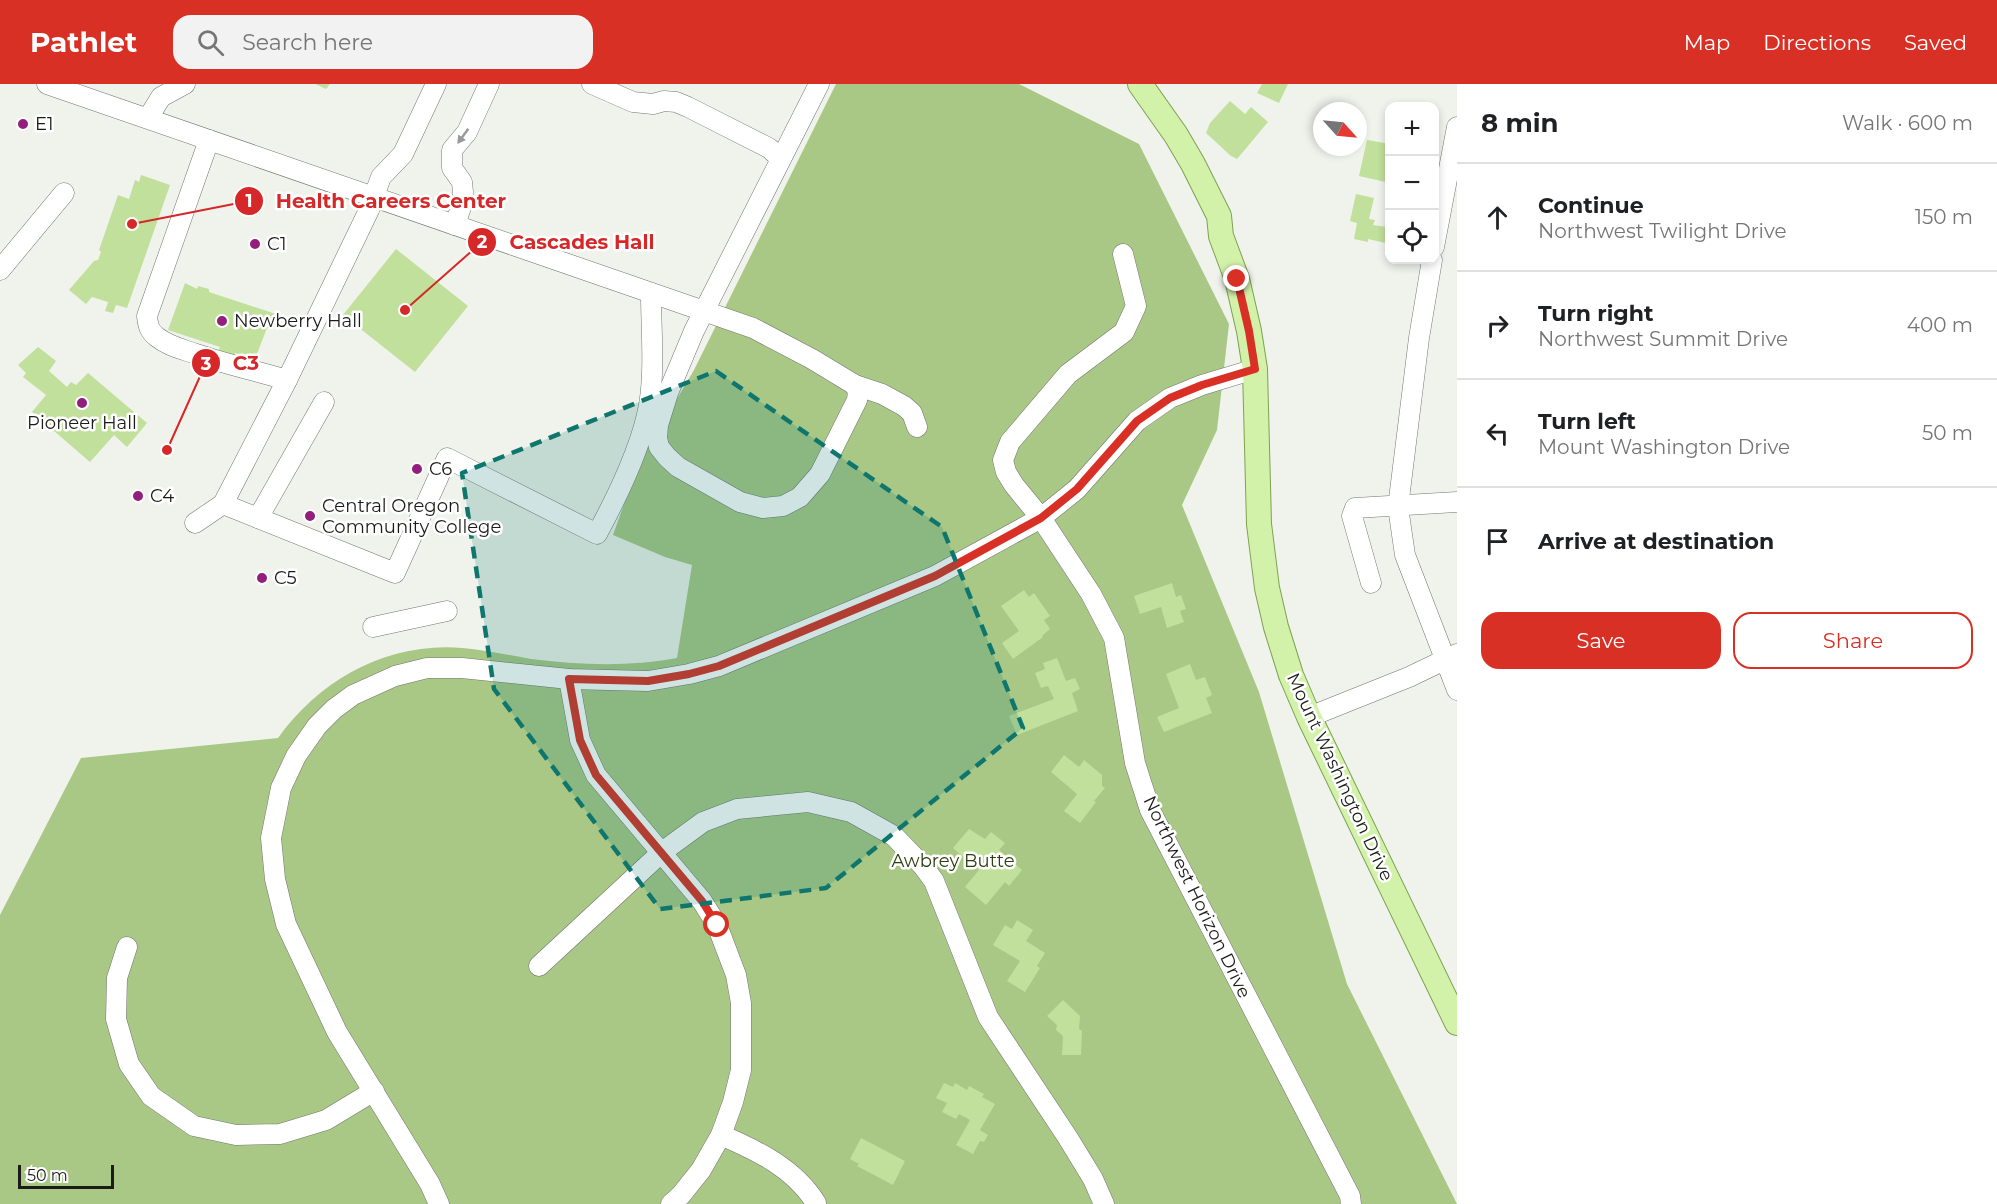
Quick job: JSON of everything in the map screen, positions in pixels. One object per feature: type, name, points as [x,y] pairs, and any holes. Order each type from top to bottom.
[{"type":"main road","name":"Mount Washington Drive","points":[[1122,84],[1180,170],[1206,221],[1221,237]]},
{"type":"main road","name":"Mount Washington Drive","points":[[1140,84],[1176,135],[1219,216],[1221,237],[1237,279],[1255,369],[1259,524],[1265,570],[1276,627],[1291,675],[1309,717],[1457,1023]]},
{"type":"street","points":[[47,84],[753,328],[855,385],[882,394],[904,406],[912,413],[916,427]]},
{"type":"street","points":[[148,118],[160,97],[184,84]]},
{"type":"street","points":[[195,523],[223,504],[287,380],[374,197],[381,177],[403,154],[436,84]]},
{"type":"street","points":[[455,225],[464,192],[462,182],[452,168],[452,150],[467,132],[489,84]]},
{"type":"street","points":[[819,84],[704,311],[668,393],[658,425],[659,447],[678,467],[740,502],[763,508],[783,506],[800,497],[820,474],[857,400],[858,392],[855,385]]},
{"type":"street","points":[[600,86],[633,102],[653,104],[664,101],[676,102],[769,148],[781,159]]},
{"type":"street","points":[[1439,221],[1457,127]]},
{"type":"street","points":[[209,140],[147,316],[148,327],[156,336],[173,346],[287,380]]},
{"type":"street","points":[[0,270],[64,193]]},
{"type":"street","name":"Northwest Horizon Drive","points":[[1123,254],[1136,306],[1125,332],[1068,374],[1010,442],[1003,460],[1006,472],[1014,485],[1041,518],[1091,594],[1114,638],[1135,763],[1150,810],[1350,1196],[1351,1204]]},
{"type":"street","points":[[1431,264],[1419,338],[1398,507],[1405,555],[1452,656],[1457,690]]},
{"type":"street","points":[[223,504],[395,573],[447,458],[597,534],[629,467],[649,405],[651,293]]},
{"type":"street","points":[[439,1204],[430,1184],[337,1032],[286,924],[275,879],[271,838],[281,788],[296,756],[316,726],[353,695],[395,676],[426,668],[462,668],[569,679],[648,681],[719,666],[935,576],[1041,518],[1077,489],[1137,421],[1170,398],[1202,385],[1255,369]]},
{"type":"street","points":[[258,518],[324,402]]},
{"type":"street","points":[[1371,583],[1352,516],[1355,508],[1457,502]]},
{"type":"street","points":[[373,627],[447,611]]},
{"type":"street","points":[[1309,717],[1409,677],[1452,656]]},
{"type":"street","points":[[569,679],[580,740],[587,758],[609,791],[702,901],[717,925],[736,975],[741,1003],[741,1070],[733,1102],[721,1135],[701,1170],[671,1204]]},
{"type":"street","points":[[539,966],[662,852],[703,822],[737,808],[808,802],[851,812],[894,836],[934,881],[988,1017],[1068,1138],[1093,1179],[1104,1204]]},
{"type":"street","points":[[127,947],[117,978],[116,1019],[129,1064],[151,1096],[194,1126],[236,1135],[280,1134],[326,1120],[374,1091]]},
{"type":"street","points":[[721,1135],[769,1158],[798,1179],[816,1203]]},
{"type":"highlighted area","points":[[716,371],[942,527],[1023,728],[826,888],[660,909],[494,689],[462,473]]},
{"type":"green space","name":"Awbrey Butte","points":[[836,84],[1019,84],[1139,144],[1229,324],[1217,430],[1182,505],[1259,692],[1347,984],[1457,1204],[0,1204],[0,915],[81,758],[278,738],[314,698],[335,682],[382,658],[408,651],[462,648],[531,659],[585,664],[641,663],[677,658],[692,565],[665,557],[613,535],[638,465],[694,370]]},
{"type":"building","points":[[315,84],[330,84],[326,89]]},
{"type":"building","points":[[1262,84],[1288,84],[1279,103],[1257,93]]},
{"type":"building","points":[[1230,101],[1245,114],[1251,107],[1268,122],[1237,159],[1206,133],[1210,123]]},
{"type":"building","points":[[1367,140],[1385,143],[1385,182],[1359,176],[1363,156],[1367,156]]},
{"type":"building","points":[[141,175],[170,185],[127,308],[116,305],[113,313],[105,311],[108,302],[92,297],[86,304],[69,290],[94,261],[98,260],[101,252],[99,250],[118,195],[129,199],[135,180],[139,182]]},
{"type":"building","points":[[1356,194],[1374,198],[1369,219],[1375,220],[1373,225],[1385,227],[1385,243],[1354,239],[1357,223],[1350,221]]},
{"type":"building","points":[[396,249],[468,306],[415,372],[343,315]]},
{"type":"building","name":"Newberry Hall","points":[[185,283],[197,289],[198,286],[209,289],[209,292],[276,314],[270,329],[267,328],[255,359],[235,353],[232,360],[216,355],[220,347],[168,330]]},
{"type":"building","name":"Pioneer Hall","points":[[38,347],[56,361],[49,371],[67,387],[71,382],[76,385],[88,373],[147,423],[127,447],[114,435],[90,462],[32,412],[46,395],[23,377],[26,373],[18,365]]},
{"type":"building","points":[[1172,583],[1176,597],[1181,595],[1186,609],[1180,611],[1184,622],[1167,628],[1161,607],[1140,614],[1134,596]]},
{"type":"building","points":[[1024,590],[1029,597],[1034,593],[1050,616],[1044,620],[1050,629],[1043,637],[1013,659],[1002,643],[1019,631],[1001,606]]},
{"type":"building","points":[[1057,658],[1066,681],[1075,678],[1080,689],[1072,693],[1078,711],[1017,735],[1009,716],[1054,699],[1048,686],[1041,688],[1035,673],[1045,669],[1043,663]]},
{"type":"building","points":[[1190,664],[1196,680],[1205,677],[1212,695],[1206,698],[1212,713],[1164,732],[1157,717],[1179,708],[1166,674]]},
{"type":"building","points":[[1064,755],[1079,767],[1084,760],[1102,775],[1102,786],[1105,788],[1080,823],[1064,811],[1077,794],[1051,772]]},
{"type":"building","points":[[969,829],[985,839],[991,832],[1005,843],[999,850],[1022,870],[1009,886],[1005,882],[986,905],[965,887],[979,870],[953,848]]},
{"type":"building","points":[[1017,920],[1033,930],[1026,941],[1045,953],[1037,966],[1040,968],[1025,992],[1007,981],[1020,961],[993,945],[1005,925],[1012,929]]},
{"type":"building","points":[[1063,1000],[1080,1016],[1081,1055],[1062,1055],[1063,1036],[1056,1030],[1057,1025],[1047,1016]]},
{"type":"building","points":[[944,1083],[953,1087],[955,1083],[967,1090],[969,1086],[984,1094],[982,1097],[995,1104],[980,1130],[988,1135],[984,1142],[980,1141],[973,1154],[956,1145],[970,1120],[959,1114],[956,1119],[942,1112],[947,1103],[936,1098]]},
{"type":"building","points":[[861,1138],[905,1161],[893,1185],[857,1166],[859,1164],[850,1159]]},
{"type":"place","name":"E1","points":[[23,124]]},
{"type":"place","name":"Health Careers Center","points":[[132,224]]},
{"type":"place","name":"C1","points":[[255,244]]},
{"type":"place","name":"Cascades Hall","points":[[405,310]]},
{"type":"place","name":"Newberry Hall","points":[[222,321]]},
{"type":"place","name":"Pioneer Hall","points":[[82,403]]},
{"type":"place","name":"C3","points":[[167,450]]},
{"type":"place","name":"C6","points":[[417,469]]},
{"type":"place","name":"C4","points":[[138,496]]},
{"type":"place","name":"Central Oregon Community College","points":[[310,516]]},
{"type":"place","name":"C5","points":[[262,578]]},
{"type":"route","points":[[717,925],[702,901],[596,775],[580,740],[569,679],[648,681],[719,666],[935,576],[1041,518],[1077,489],[1137,421],[1170,398],[1202,385],[1255,369],[1237,279]]}]
